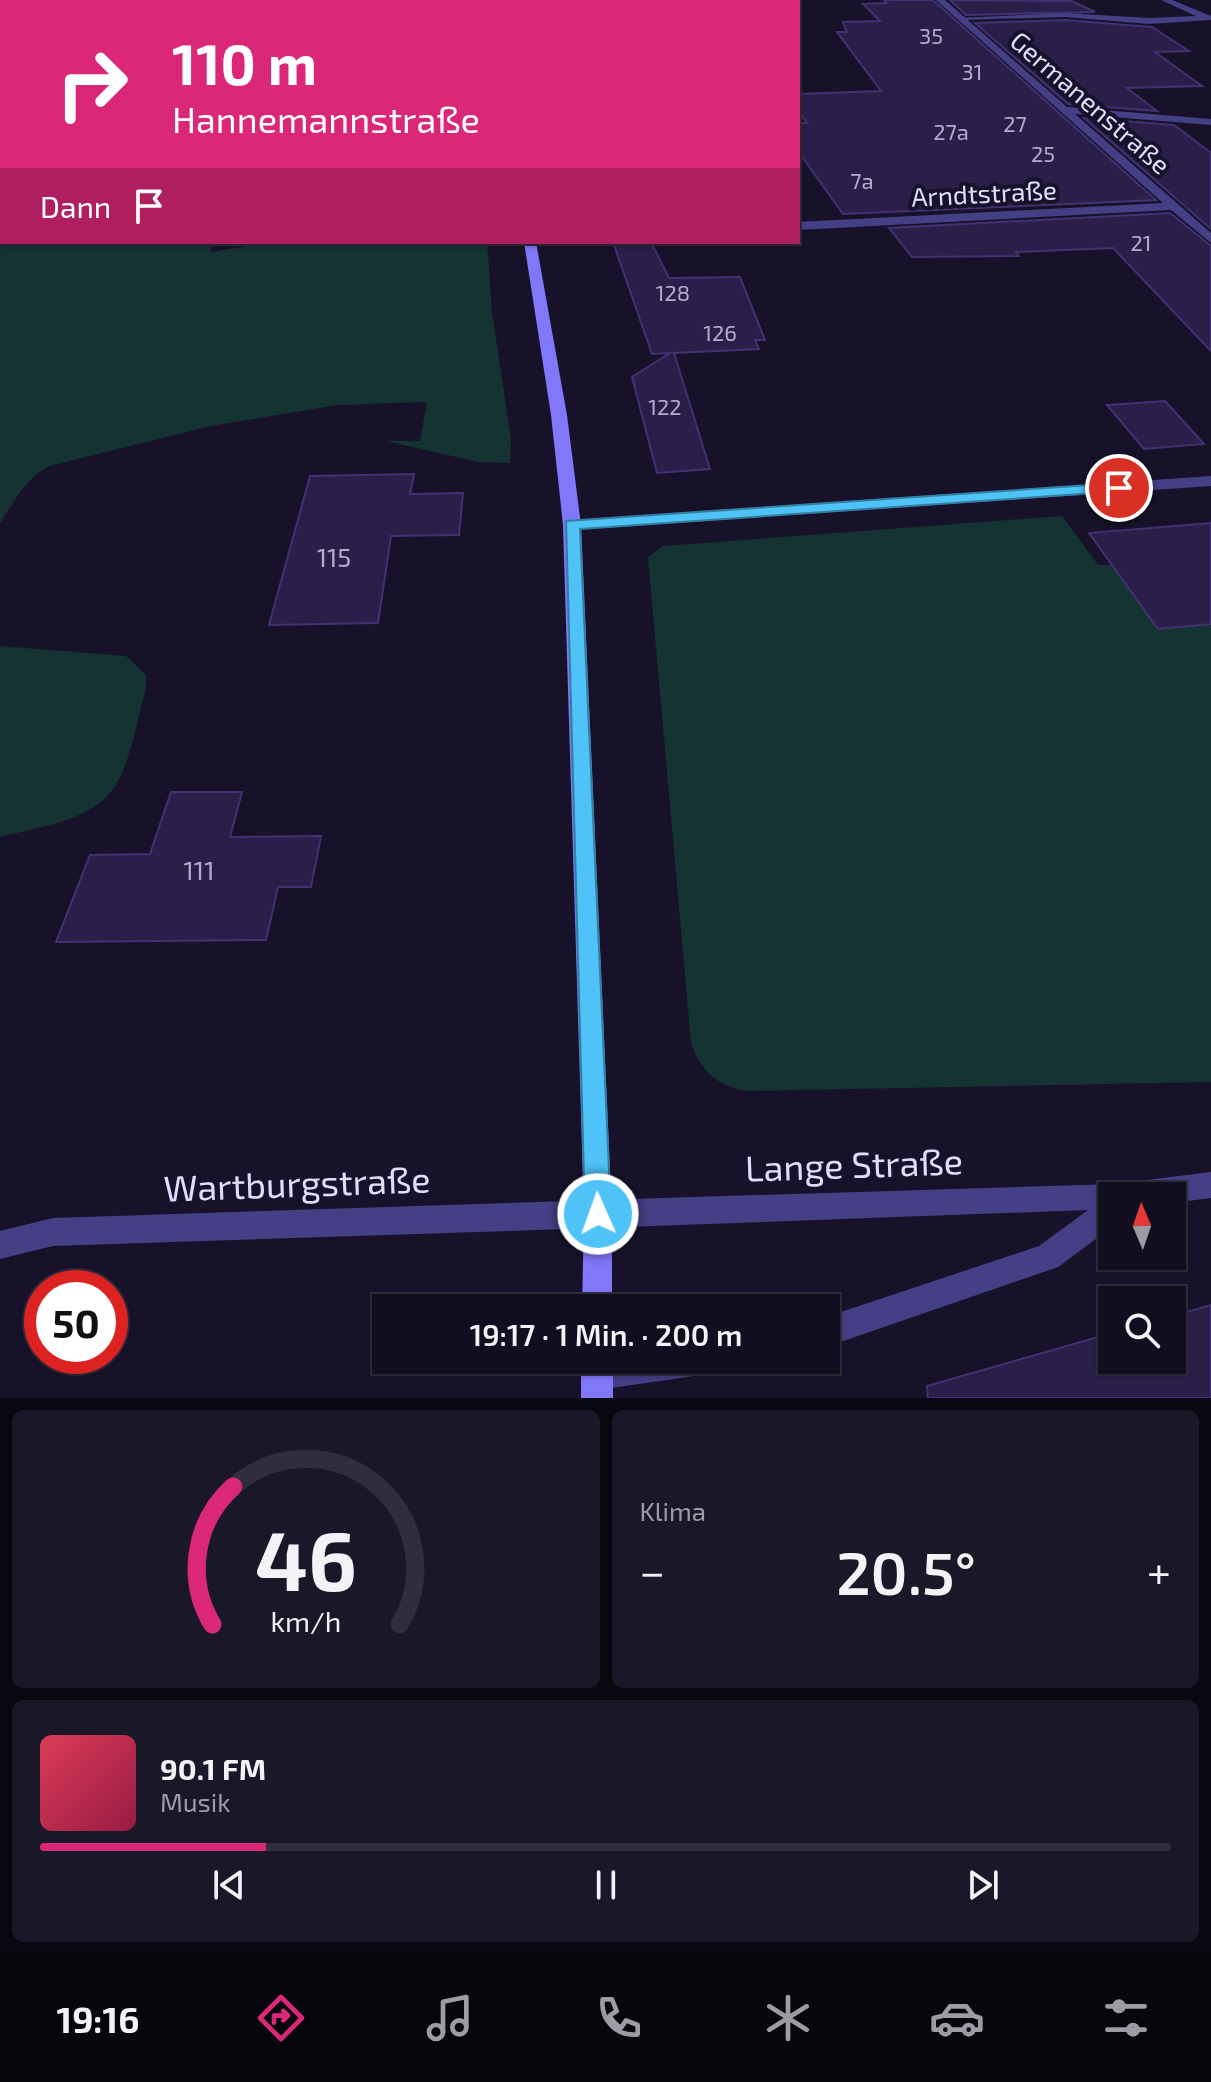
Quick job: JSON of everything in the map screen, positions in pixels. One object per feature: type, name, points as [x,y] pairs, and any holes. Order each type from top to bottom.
[{"type":"main road","points":[[530,244],[559,415],[572,525],[598,1214],[597,1294]]},
{"type":"street","name":"Germanenstraße","points":[[940,0],[1211,239]]},
{"type":"street","points":[[960,18],[1065,15],[1149,21],[1208,18],[1165,0]]},
{"type":"street","points":[[1065,110],[1211,122]]},
{"type":"street","name":"Arndtstraße","points":[[800,226],[1173,206]]},
{"type":"street","points":[[572,525],[1211,481]]},
{"type":"street","name":"Lange Straße","points":[[1186,1188],[1211,1185]]},
{"type":"street","name":"Lange Straße","points":[[598,1214],[1098,1197]]},
{"type":"street","name":"Wartburgstraße","points":[[0,1245],[53,1232],[598,1214]]},
{"type":"street","points":[[840,1327],[1048,1257],[1098,1220]]},
{"type":"green space","points":[[0,244],[212,244],[211,252],[261,244],[487,244],[492,312],[511,439],[510,463],[478,462],[386,441],[420,441],[427,402],[337,405],[210,426],[49,466],[27,484],[0,523]]},
{"type":"green space","points":[[1062,516],[1098,565],[1112,565],[1157,629],[1211,624],[1211,1082],[746,1091],[718,1081],[700,1062],[691,1043],[648,557],[663,546]]},
{"type":"green space","points":[[0,646],[126,656],[146,675],[146,688],[124,767],[113,789],[103,800],[91,809],[61,822],[0,837]]},
{"type":"building","points":[[884,0],[933,0],[1156,200],[843,214],[800,154],[800,123],[807,123],[800,113],[800,94],[881,91],[837,32],[847,32],[843,22],[880,21],[863,4],[887,3]]},
{"type":"building","points":[[950,0],[1072,1],[1095,12],[966,15]]},
{"type":"building","points":[[1065,20],[1152,27],[1189,51],[1155,52],[1202,86],[1127,88],[1157,111],[1068,104],[975,23]]},
{"type":"building","points":[[1084,118],[1174,125],[1211,153],[1211,229]]},
{"type":"building","points":[[1170,213],[1211,246],[1211,351],[1113,248],[1016,252],[1019,256],[912,257],[889,228]]},
{"type":"building","points":[[614,244],[652,244],[669,278],[740,277],[765,340],[755,340],[759,349],[674,353],[710,469],[657,473],[632,377],[670,353],[652,354]]},
{"type":"building","points":[[1165,401],[1204,444],[1144,449],[1107,405]]},
{"type":"building","points":[[414,474],[410,494],[463,493],[459,535],[391,536],[378,623],[269,625],[310,476]]},
{"type":"building","points":[[1211,523],[1211,624],[1158,629],[1089,533]]},
{"type":"building","points":[[171,792],[242,792],[230,837],[321,836],[311,887],[278,887],[266,940],[56,942],[90,855],[150,854]]},
{"type":"building","points":[[1211,1305],[1211,1398],[928,1398],[927,1386],[1098,1337],[1098,1374],[1186,1374],[1186,1312]]},
{"type":"route","points":[[598,1214],[572,525],[1119,488]]}]
